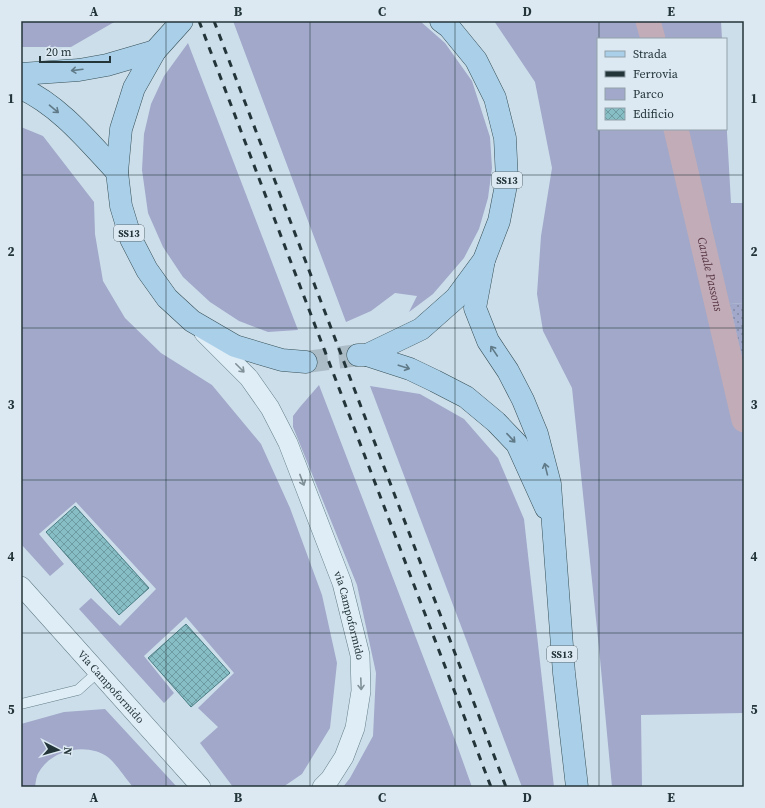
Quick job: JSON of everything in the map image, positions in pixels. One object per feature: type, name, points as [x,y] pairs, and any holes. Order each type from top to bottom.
[{"type":"main road","name":"SS13","points":[[182,21],[155,51],[134,88],[121,129],[117,172],[121,206],[131,239],[147,270],[167,298],[192,321],[235,346],[282,360],[306,362]]},
{"type":"main road","name":"SS13","points":[[441,21],[450,28],[476,60],[495,98],[506,138],[507,180],[500,221],[484,260],[475,308],[488,341],[508,371],[523,400],[537,434],[550,484],[564,673],[577,787]]},
{"type":"main road","points":[[21,74],[84,69],[114,63],[155,51]]},
{"type":"main road","points":[[21,88],[52,106],[77,129],[117,172]]},
{"type":"main road","name":"SS13","points":[[484,260],[456,298],[421,329],[363,355],[410,369],[435,381],[466,397],[496,422],[517,444],[552,521]]},
{"type":"street","name":"via Campoformido","points":[[192,321],[249,378],[270,408],[288,443],[342,583],[360,655],[361,691],[355,728],[344,757],[330,779],[322,787]]},
{"type":"street","name":"Via Campoformido","points":[[21,586],[201,787]]},
{"type":"lane","points":[[21,704],[78,690],[98,672]]},
{"type":"green space","points":[[21,21],[116,21],[71,47],[21,47]]},
{"type":"green space","points":[[233,21],[420,21],[445,43],[472,81],[490,137],[492,168],[488,198],[479,229],[464,258],[433,294],[409,312],[417,296],[395,293],[371,311],[346,322]]},
{"type":"green space","points":[[494,21],[721,21],[722,38],[597,38],[597,130],[727,130],[731,203],[744,203],[744,303],[730,304],[744,369],[744,713],[641,715],[642,787],[612,787],[572,388],[543,331],[537,294],[541,236],[552,168],[535,82]]},
{"type":"green space","points":[[188,43],[298,330],[268,332],[239,321],[210,302],[183,277],[163,247],[148,213],[142,170],[144,134],[151,104],[164,76]]},
{"type":"green space","points":[[21,127],[43,136],[94,202],[95,234],[103,281],[125,318],[161,353],[212,385],[261,444],[290,508],[322,595],[337,663],[330,728],[302,774],[283,787],[233,787],[200,743],[218,727],[198,708],[234,673],[186,617],[144,656],[174,693],[164,703],[79,609],[91,598],[120,626],[156,589],[76,502],[39,534],[64,564],[50,576],[21,544]]},
{"type":"green space","points":[[744,303],[744,369],[730,304]]},
{"type":"green space","points":[[319,385],[472,787],[343,787],[350,778],[373,736],[376,673],[357,585],[293,427],[293,416]]},
{"type":"green space","points":[[370,386],[420,394],[464,419],[498,458],[524,519],[554,787],[522,787]]},
{"type":"green space","points":[[105,709],[177,787],[133,787],[109,758],[91,750],[81,749],[61,753],[52,758],[45,764],[38,774],[35,787],[21,787],[21,724],[64,712]]},
{"type":"building","points":[[75,506],[149,588],[119,615],[46,532]]},
{"type":"building","points":[[186,624],[230,673],[191,707],[148,658]]},
{"type":"waterway","name":"Canale Passons","points":[[648,21],[653,38]]},
{"type":"waterway","name":"Canale Passons","points":[[676,130],[744,420]]},
{"type":"tunnel","points":[[306,362],[358,355]]},
{"type":"railway","points":[[199,21],[491,787]]},
{"type":"railway","points":[[214,21],[506,787]]}]
